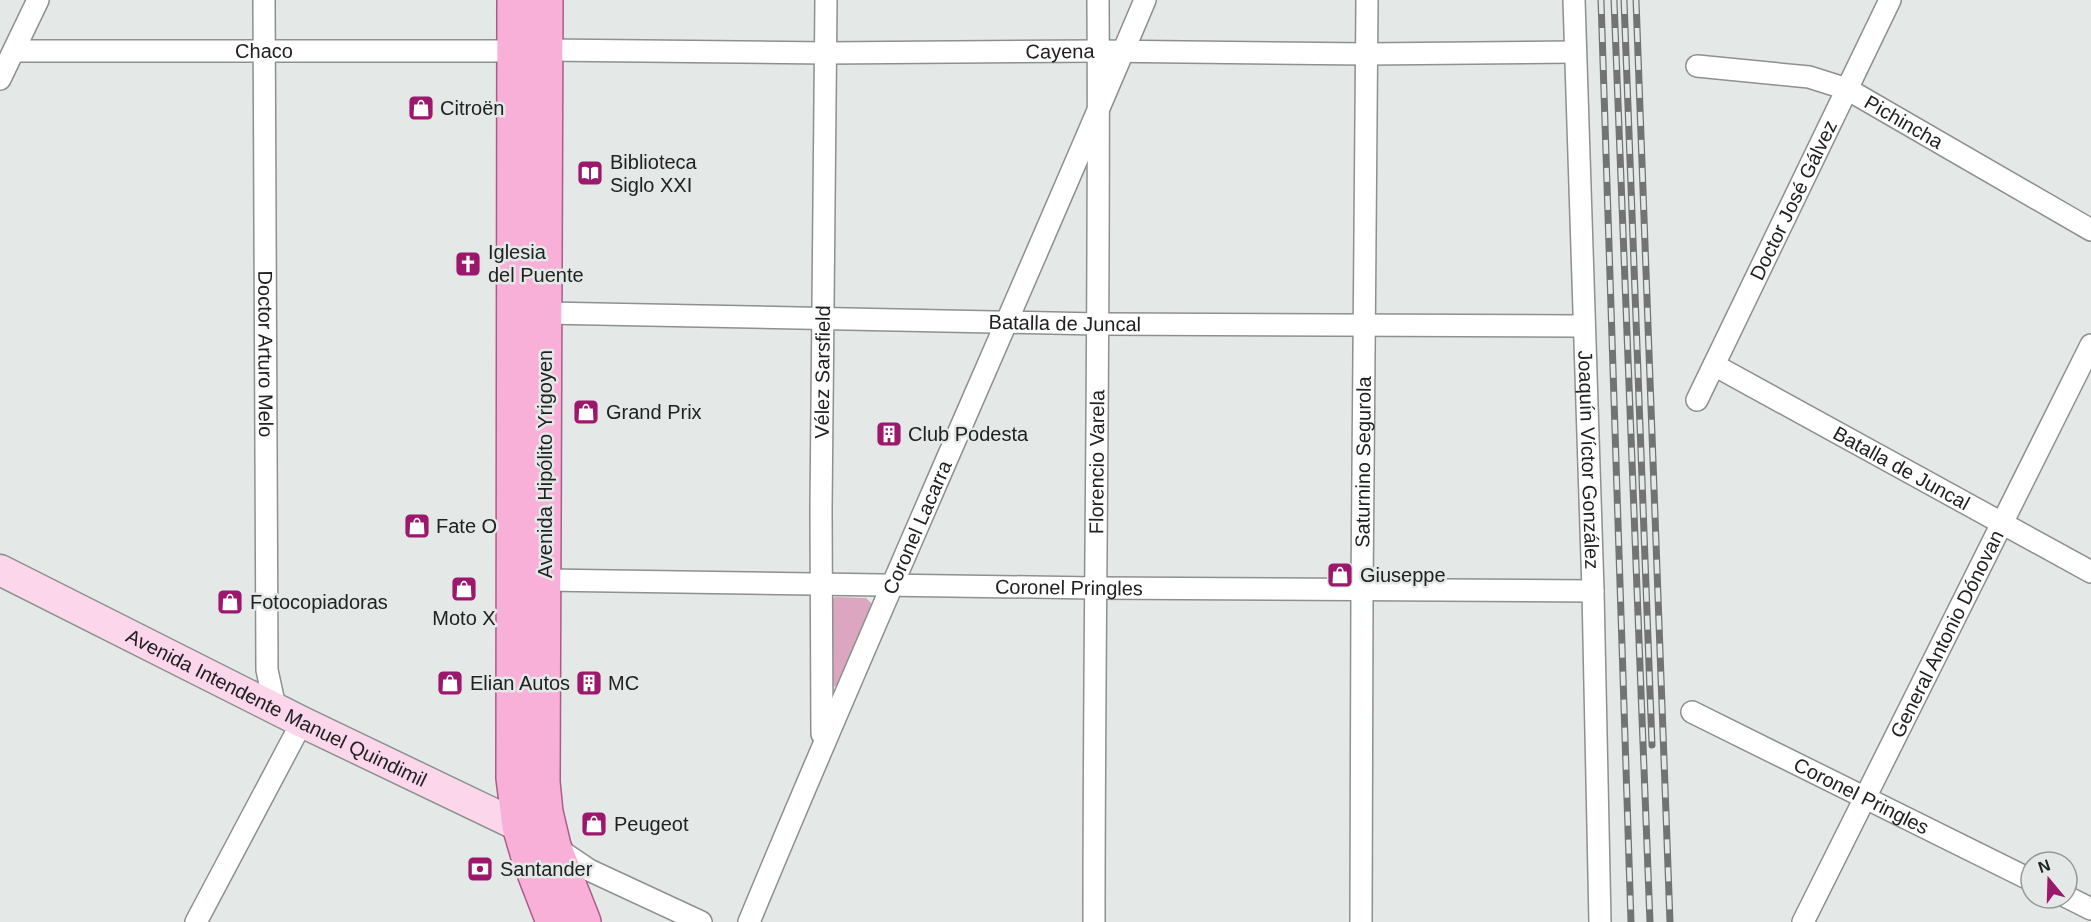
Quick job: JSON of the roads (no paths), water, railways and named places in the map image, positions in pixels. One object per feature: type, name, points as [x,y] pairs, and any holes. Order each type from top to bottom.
[{"type":"main road","name":"Avenida Hipólito Yrigoyen","points":[[514,0],[530,51],[546,313],[543,782],[546,812],[554,846],[584,922]]},
{"type":"main road","name":"Avenida Hipólito Yrigoyen","points":[[546,0],[530,51],[513,778],[519,826],[529,860],[553,922]]},
{"type":"street","points":[[0,79],[38,0]]},
{"type":"street","name":"Doctor Arturo Melo","points":[[264,0],[267,670],[274,707]]},
{"type":"street","name":"Vélez Sarsfield","points":[[823,744],[822,318],[826,0]]},
{"type":"street","name":"Florencio Varela","points":[[1094,922],[1098,0]]},
{"type":"street","name":"Coronel Lacarra","points":[[749,922],[823,744],[1098,114],[1145,0]]},
{"type":"street","name":"Saturnino Segurola","points":[[1361,922],[1367,0]]},
{"type":"street","name":"Joaquín Víctor González","points":[[1574,0],[1593,591],[1600,922]]},
{"type":"street","name":"Doctor José Gálvez","points":[[1697,400],[1890,0]]},
{"type":"street","name":"Chaco","points":[[14,51],[264,49],[530,51]]},
{"type":"street","name":"Cayena","points":[[530,51],[1123,51],[1367,54],[1575,52]]},
{"type":"street","name":"Pichincha","points":[[1697,66],[1809,77],[1847,89],[2091,230]]},
{"type":"street","name":"Batalla de Juncal","points":[[546,313],[1005,323],[1583,326]]},
{"type":"street","name":"General Antonio Dónovan","points":[[1803,922],[2091,345]]},
{"type":"street","name":"Batalla de Juncal","points":[[1714,365],[2091,572]]},
{"type":"street","name":"Avenida Intendente Manuel Quindimil","points":[[0,570],[302,722],[519,826],[554,846]]},
{"type":"street","name":"Coronel Pringles","points":[[545,580],[1094,588],[1593,591]]},
{"type":"street","name":"Coronel Pringles","points":[[1692,712],[2019,874]]},
{"type":"street","points":[[196,922],[302,722]]},
{"type":"street","points":[[554,846],[589,870],[700,922]]},
{"type":"railway","points":[[1601,0],[1631,922]]},
{"type":"railway","points":[[1614,0],[1650,922]]},
{"type":"railway","points":[[1624,0],[1652,745]]},
{"type":"railway","points":[[1636,0],[1670,922]]},
{"type":"place","name":"Citroën","points":[[421,108]]},
{"type":"place","name":"Biblioteca Siglo XXI","points":[[590,173]]},
{"type":"place","name":"Iglesia del Puente","points":[[468,264]]},
{"type":"place","name":"Grand Prix","points":[[586,412]]},
{"type":"place","name":"Club Podesta","points":[[889,434]]},
{"type":"place","name":"Fate O","points":[[417,526]]},
{"type":"place","name":"Giuseppe","points":[[1340,575]]},
{"type":"place","name":"Moto X","points":[[464,589]]},
{"type":"place","name":"Fotocopiadoras","points":[[230,602]]},
{"type":"place","name":"Elian Autos","points":[[450,683]]},
{"type":"place","name":"MC","points":[[589,683]]},
{"type":"place","name":"Peugeot","points":[[594,824]]},
{"type":"place","name":"Santander","points":[[480,869]]}]
